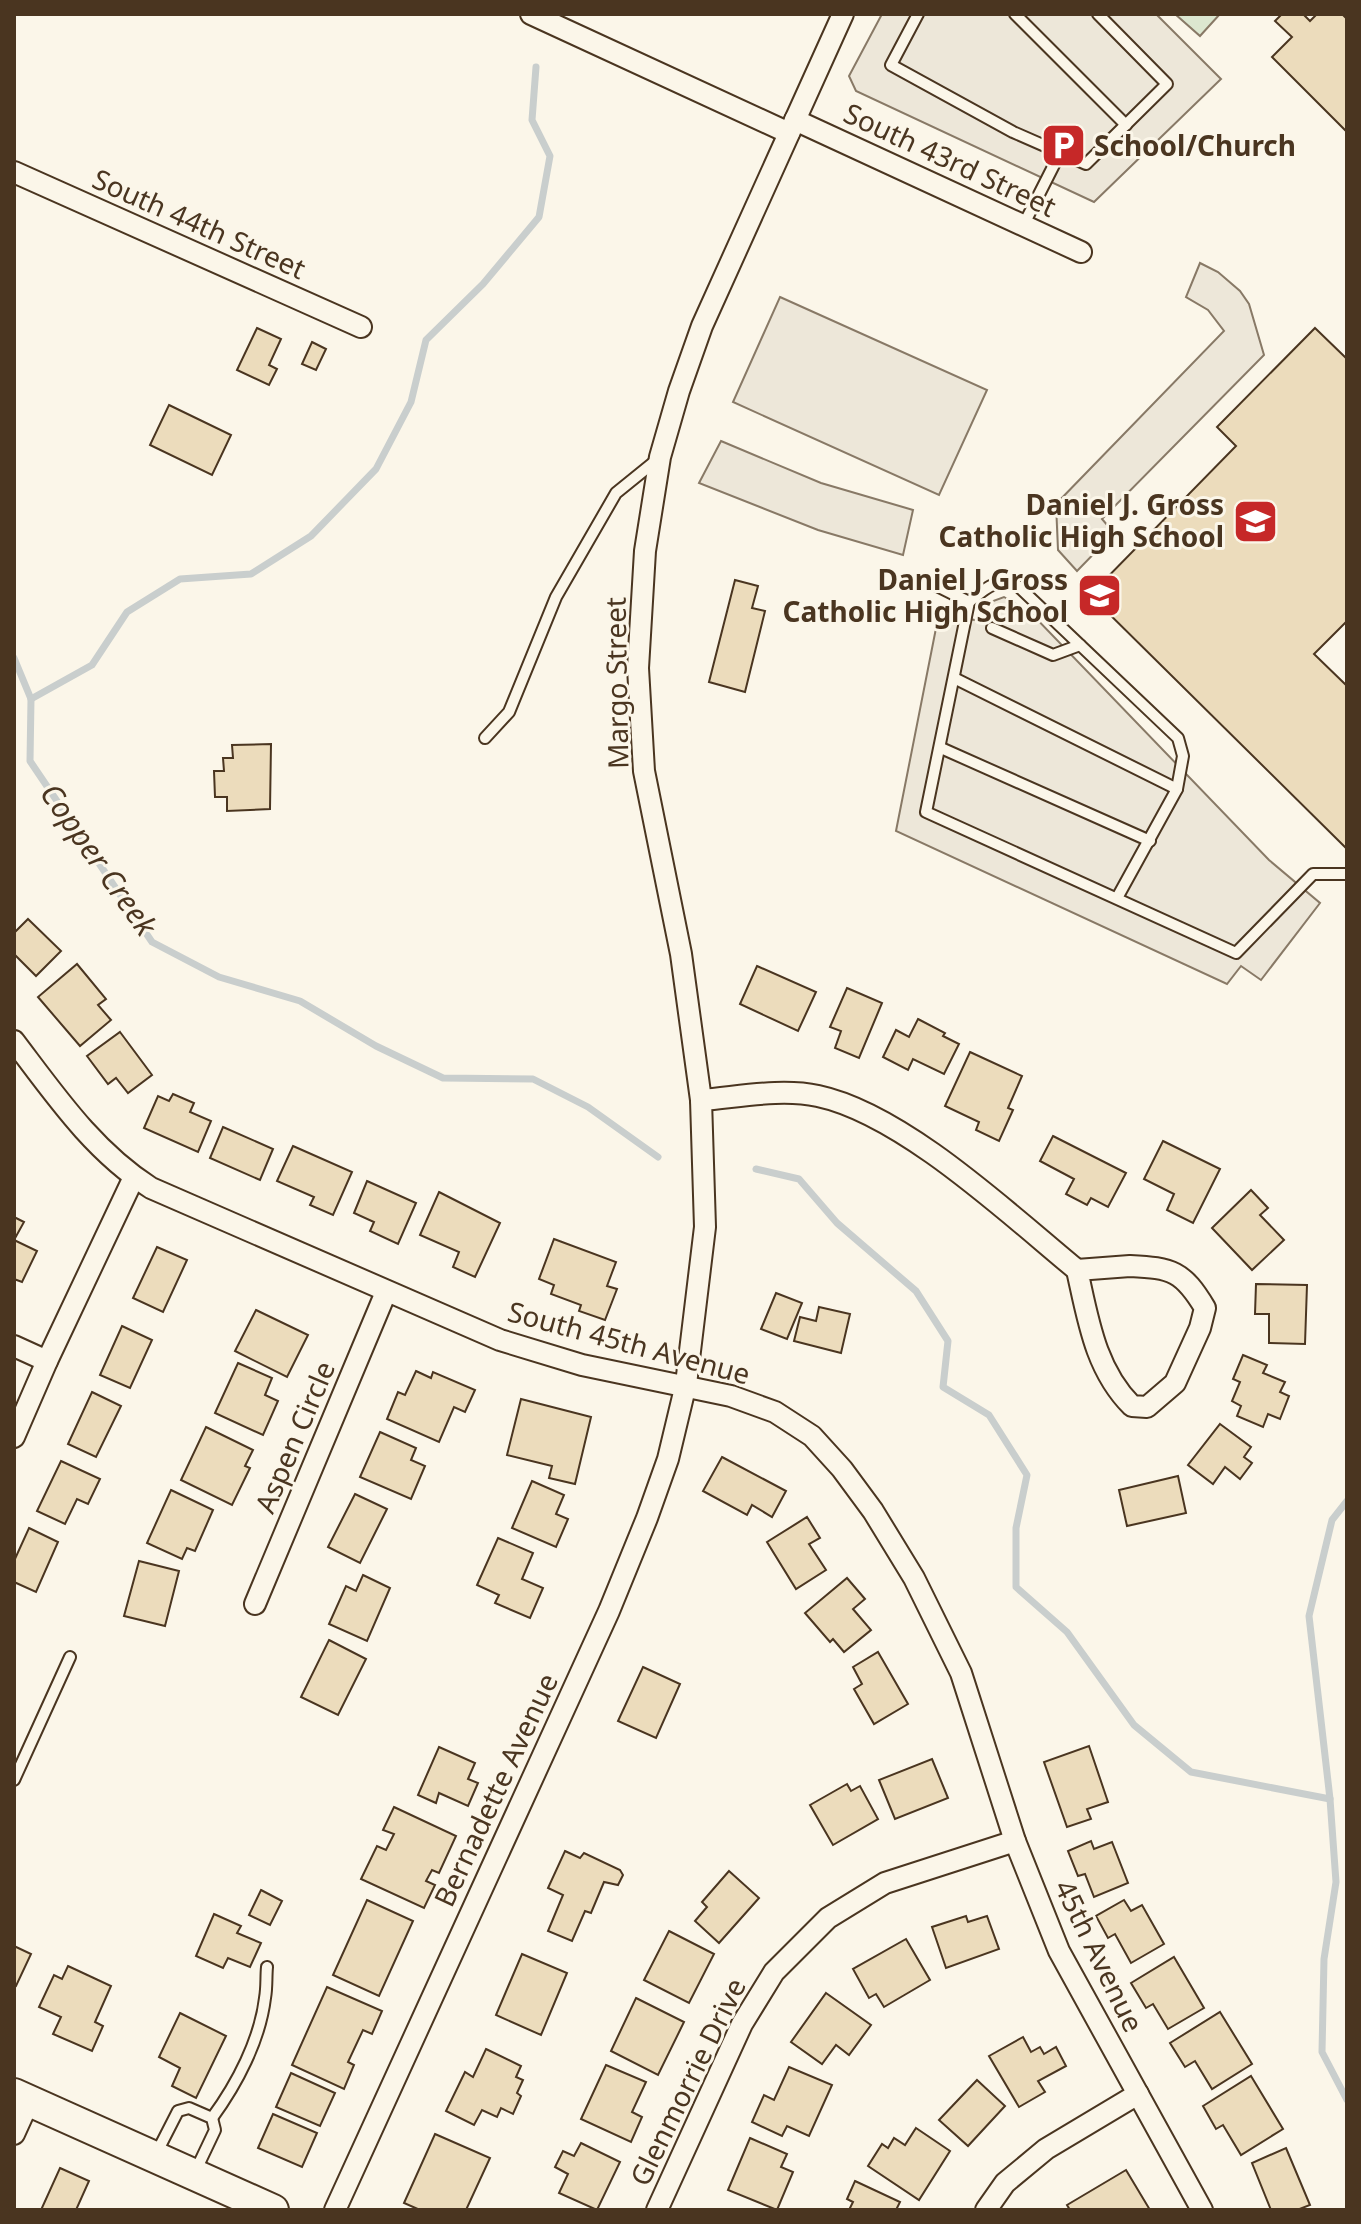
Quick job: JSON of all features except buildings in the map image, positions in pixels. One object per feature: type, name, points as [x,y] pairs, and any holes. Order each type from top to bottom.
[{"type":"street","name":"South 43rd Street","points":[[531,14],[1024,224],[1081,252]]},
{"type":"street","name":"Margo Street","points":[[686,1384],[705,1227],[701,1100],[681,954],[644,771],[638,668],[645,551],[660,457],[702,326],[843,14]]},
{"type":"street","name":"South 44th Street","points":[[14,172],[361,327]]},
{"type":"street","name":"South 45th Avenue","points":[[14,1041],[86,1135],[151,1188],[500,1340],[582,1365],[686,1384],[731,1396],[775,1412],[812,1436],[842,1469],[873,1511],[914,1578],[961,1673],[1015,1841]]},
{"type":"street","points":[[701,1100],[786,1093],[817,1096],[854,1107],[923,1147],[1077,1270],[1091,1333],[1105,1371],[1118,1392],[1132,1406],[1147,1407],[1175,1383],[1200,1328],[1205,1308],[1192,1287],[1166,1268],[1130,1266],[1077,1270]]},
{"type":"street","points":[[14,1437],[134,1177]]},
{"type":"street","name":"Aspen Circle","points":[[255,1604],[386,1292]]},
{"type":"street","points":[[14,1346],[47,1361]]},
{"type":"street","name":"Bernadette Avenue","points":[[335,2210],[609,1611],[663,1474],[686,1384]]},
{"type":"street","name":"45th Avenue","points":[[1015,1841],[1059,1951],[1202,2210]]},
{"type":"street","name":"Glenmorrie Drive","points":[[657,2210],[742,2024],[774,1972],[828,1918],[885,1883],[1015,1841]]},
{"type":"street","points":[[986,2210],[1005,2183],[1046,2149],[1138,2094]]},
{"type":"street","points":[[14,2134],[22,2097],[273,2210]]},
{"type":"lane","points":[[918,14],[891,65],[1013,132],[1086,164],[1167,84],[1098,14]]},
{"type":"lane","points":[[1015,14],[1126,125]]},
{"type":"lane","points":[[1024,224],[1060,153]]},
{"type":"lane","points":[[485,738],[509,712],[556,597],[616,493],[660,457]]},
{"type":"lane","points":[[1117,898],[1177,789],[1183,756],[1178,738],[1018,586],[1004,581],[989,586],[969,602],[926,812],[1236,953],[1313,874],[1347,874]]},
{"type":"lane","points":[[929,582],[969,602]]},
{"type":"lane","points":[[992,628],[1053,655],[1080,645]]},
{"type":"lane","points":[[954,678],[1177,789]]},
{"type":"lane","points":[[941,748],[1150,841]]},
{"type":"lane","points":[[14,1780],[70,1657]]},
{"type":"lane","points":[[212,2118],[230,2094],[260,2022],[267,1967]]},
{"type":"lane","points":[[155,2157],[178,2111],[189,2108],[212,2118]]},
{"type":"lane","points":[[194,2175],[215,2130],[212,2118]]},
{"type":"green space","points":[[1175,14],[1220,14],[1200,36]]},
{"type":"shaded area","name":"School/Church","points":[[882,14],[1156,14],[1221,79],[1094,202],[856,91],[849,76]]},
{"type":"shaded area","points":[[1200,263],[1218,272],[1240,291],[1249,304],[1264,355],[1102,519],[1114,533],[1077,571],[1058,550],[1056,504],[1224,331],[1208,310],[1186,297]]},
{"type":"shaded area","points":[[780,297],[987,390],[939,495],[733,402]]},
{"type":"shaded area","points":[[721,441],[821,483],[913,510],[903,555],[818,530],[699,483]]},
{"type":"shaded area","points":[[1004,597],[1030,612],[1269,860],[1320,903],[1261,980],[1241,966],[1227,984],[896,831],[939,613],[980,621],[985,604]]},
{"type":"waterway","points":[[31,699],[92,665],[127,612],[180,579],[251,574],[311,536],[376,469],[411,402],[426,340],[483,284],[539,217],[550,156],[532,120],[536,67]]},
{"type":"waterway","name":"Copper Creek","points":[[14,658],[31,699],[30,761],[152,942],[219,977],[300,1001],[376,1046],[443,1078],[533,1079],[588,1107],[658,1157]]},
{"type":"waterway","name":"Copper Creek","points":[[756,1169],[799,1179],[837,1223],[916,1291],[948,1341],[943,1387],[989,1415],[1027,1475],[1016,1528],[1016,1587],[1067,1632],[1134,1725],[1191,1772],[1330,1799]]},
{"type":"waterway","name":"Copper Creek","points":[[1347,1501],[1332,1520],[1309,1616],[1330,1799],[1336,1882],[1324,1959],[1322,2052],[1347,2100]]},
{"type":"place","name":"School/Church","points":[[1063,146]]},
{"type":"place","name":"Daniel J. Gross Catholic High School","points":[[1255,521]]},
{"type":"place","name":"Daniel J Gross Catholic High School","points":[[1099,596]]}]
